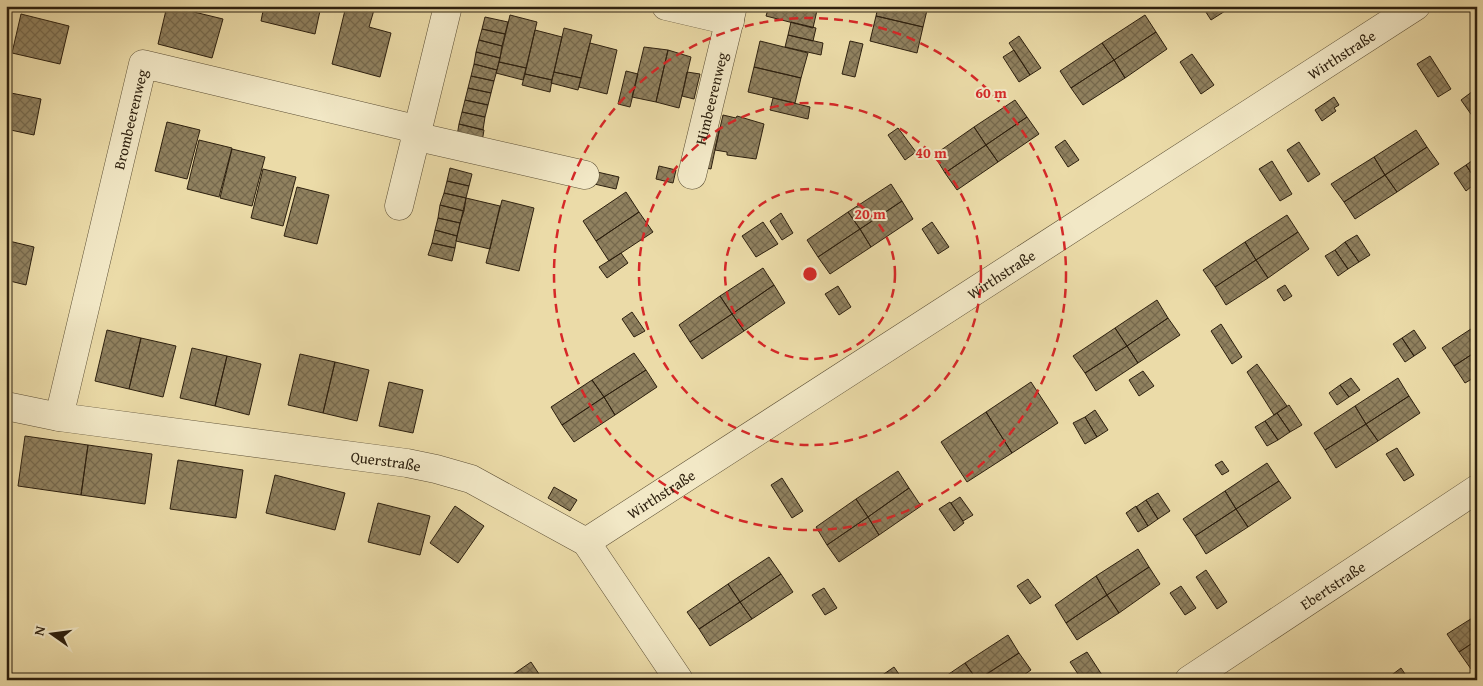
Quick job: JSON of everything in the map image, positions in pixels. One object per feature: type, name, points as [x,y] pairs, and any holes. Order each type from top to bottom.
[{"type":"street","points":[[398,206],[448,6]]},
{"type":"street","name":"Himbeerenweg","points":[[666,6],[732,14],[692,175]]},
{"type":"street","name":"Wirthstraße","points":[[586,542],[1416,6]]},
{"type":"street","name":"Brombeerenweg","points":[[59,417],[143,64],[585,175]]},
{"type":"street","name":"Querstraße","points":[[6,406],[59,417],[436,469],[471,479],[586,542],[679,680]]},
{"type":"street","name":"Ebertstraße","points":[[1189,680],[1477,489]]},
{"type":"building","points":[[167,6],[191,6],[190,11],[223,19],[212,58],[158,44]]},
{"type":"building","points":[[264,6],[321,6],[315,34],[261,21]]},
{"type":"building","points":[[346,6],[374,10],[369,27],[391,33],[380,77],[332,64]]},
{"type":"building","points":[[769,6],[818,6],[813,28],[766,16]]},
{"type":"building","points":[[878,6],[928,6],[923,27],[876,16]]},
{"type":"building","points":[[1202,6],[1233,6],[1211,20]]},
{"type":"building","points":[[21,14],[69,26],[60,64],[12,53]]},
{"type":"building","points":[[510,15],[537,22],[526,68],[499,62]]},
{"type":"building","points":[[1145,15],[1156,32],[1114,60],[1102,43]]},
{"type":"building","points":[[876,16],[923,27],[917,53],[870,41]]},
{"type":"building","points":[[485,17],[508,22],[505,34],[482,29]]},
{"type":"building","points":[[791,22],[816,28],[813,41],[788,35]]},
{"type":"building","points":[[564,28],[592,35],[581,78],[554,72]]},
{"type":"building","points":[[482,29],[505,34],[502,46],[479,40]]},
{"type":"building","points":[[535,30],[562,37],[552,80],[525,74]]},
{"type":"building","points":[[1156,32],[1167,49],[1125,78],[1114,60]]},
{"type":"building","points":[[788,35],[823,43],[821,55],[785,47]]},
{"type":"building","points":[[1019,36],[1041,68],[1030,75],[1009,43]]},
{"type":"building","points":[[479,40],[502,46],[500,58],[476,52]]},
{"type":"building","points":[[760,41],[808,53],[801,78],[754,67]]},
{"type":"building","points":[[850,41],[863,44],[855,77],[842,74]]},
{"type":"building","points":[[590,43],[617,50],[607,94],[579,87]]},
{"type":"building","points":[[1102,43],[1114,60],[1071,88],[1060,71]]},
{"type":"building","points":[[644,47],[668,50],[656,102],[632,97]]},
{"type":"building","points":[[668,50],[691,57],[679,108],[656,102]]},
{"type":"building","points":[[1014,50],[1030,75],[1019,82],[1003,57]]},
{"type":"building","points":[[476,52],[500,58],[497,70],[474,64]]},
{"type":"building","points":[[1192,54],[1214,85],[1201,94],[1180,62]]},
{"type":"building","points":[[1430,56],[1451,89],[1438,97],[1417,64]]},
{"type":"building","points":[[1114,60],[1125,78],[1083,105],[1071,88]]},
{"type":"building","points":[[499,62],[526,68],[523,80],[496,73]]},
{"type":"building","points":[[474,64],[497,70],[494,81],[471,76]]},
{"type":"building","points":[[754,67],[801,78],[795,103],[748,92]]},
{"type":"building","points":[[626,71],[638,74],[630,107],[618,104]]},
{"type":"building","points":[[554,72],[581,78],[578,90],[551,83]]},
{"type":"building","points":[[687,72],[700,74],[694,99],[682,96]]},
{"type":"building","points":[[525,74],[552,80],[550,92],[522,85]]},
{"type":"building","points":[[471,76],[494,81],[491,93],[468,88]]},
{"type":"building","points":[[468,88],[491,93],[488,105],[465,100]]},
{"type":"building","points":[[1477,88],[1477,114],[1473,117],[1461,100]]},
{"type":"building","points":[[6,92],[41,99],[34,135],[6,129]]},
{"type":"building","points":[[1334,97],[1339,105],[1334,108],[1336,111],[1322,121],[1315,110]]},
{"type":"building","points":[[773,98],[810,107],[808,119],[770,110]]},
{"type":"building","points":[[465,100],[488,105],[485,117],[462,112]]},
{"type":"building","points":[[1015,100],[1027,117],[986,145],[974,127]]},
{"type":"building","points":[[462,112],[485,117],[483,130],[459,124]]},
{"type":"building","points":[[723,115],[736,118],[737,116],[764,124],[756,159],[727,155],[727,152],[715,150]]},
{"type":"building","points":[[1027,117],[1039,134],[998,162],[986,145]]},
{"type":"building","points":[[167,122],[200,130],[187,179],[155,171]]},
{"type":"building","points":[[459,124],[484,130],[482,142],[457,136]]},
{"type":"building","points":[[974,127],[986,145],[945,173],[934,155]]},
{"type":"building","points":[[707,128],[719,131],[711,169],[698,166]]},
{"type":"building","points":[[898,128],[916,152],[905,160],[888,135]]},
{"type":"building","points":[[1416,130],[1427,147],[1385,175],[1374,157]]},
{"type":"building","points":[[199,140],[232,148],[219,197],[187,189]]},
{"type":"building","points":[[1065,140],[1079,160],[1068,167],[1055,147]]},
{"type":"building","points":[[1299,142],[1320,174],[1308,182],[1287,150]]},
{"type":"building","points":[[986,145],[998,162],[957,190],[945,173]]},
{"type":"building","points":[[1427,147],[1439,164],[1397,192],[1385,175]]},
{"type":"building","points":[[232,149],[265,157],[252,206],[220,198]]},
{"type":"building","points":[[1374,157],[1385,175],[1344,202],[1331,184]]},
{"type":"building","points":[[1477,158],[1477,182],[1466,165]]},
{"type":"building","points":[[1272,161],[1292,194],[1280,201],[1259,169]]},
{"type":"building","points":[[1466,165],[1477,182],[1466,191],[1454,173]]},
{"type":"building","points":[[659,166],[676,170],[673,183],[656,179]]},
{"type":"building","points":[[450,168],[472,174],[469,186],[447,181]]},
{"type":"building","points":[[263,169],[296,177],[283,226],[251,218]]},
{"type":"building","points":[[593,171],[619,177],[616,189],[590,183]]},
{"type":"building","points":[[1385,175],[1397,192],[1355,219],[1344,202]]},
{"type":"building","points":[[447,181],[469,186],[466,198],[444,193]]},
{"type":"building","points":[[891,184],[902,201],[860,229],[848,212]]},
{"type":"building","points":[[297,187],[329,195],[317,244],[284,236]]},
{"type":"building","points":[[626,192],[639,212],[596,241],[583,221]]},
{"type":"building","points":[[444,193],[466,198],[464,211],[440,205]]},
{"type":"building","points":[[466,198],[500,206],[490,249],[456,241]]},
{"type":"building","points":[[502,200],[534,208],[519,271],[486,263]]},
{"type":"building","points":[[902,201],[913,219],[871,247],[860,229]]},
{"type":"building","points":[[440,205],[464,211],[460,223],[438,218]]},
{"type":"building","points":[[639,212],[653,232],[609,261],[596,241]]},
{"type":"building","points":[[848,212],[860,229],[818,257],[807,240]]},
{"type":"building","points":[[781,213],[793,233],[782,240],[770,221]]},
{"type":"building","points":[[1287,215],[1298,232],[1256,260],[1245,242]]},
{"type":"building","points":[[438,218],[460,223],[457,236],[435,230]]},
{"type":"building","points":[[763,222],[778,244],[756,257],[742,236]]},
{"type":"building","points":[[932,222],[949,247],[938,254],[922,229]]},
{"type":"building","points":[[860,229],[871,247],[830,274],[818,257]]},
{"type":"building","points":[[435,230],[457,236],[455,248],[432,243]]},
{"type":"building","points":[[1298,232],[1309,249],[1268,278],[1256,260]]},
{"type":"building","points":[[1357,235],[1370,255],[1359,262],[1345,242]]},
{"type":"building","points":[[9,241],[34,247],[26,285],[6,280],[6,252]]},
{"type":"building","points":[[1245,242],[1256,260],[1215,287],[1203,270]]},
{"type":"building","points":[[1345,242],[1359,262],[1348,269],[1335,250]]},
{"type":"building","points":[[432,243],[455,248],[452,261],[428,255]]},
{"type":"building","points":[[1335,250],[1348,269],[1338,276],[1325,256]]},
{"type":"building","points":[[621,253],[628,263],[607,278],[599,267]]},
{"type":"building","points":[[1256,260],[1268,278],[1226,305],[1215,287]]},
{"type":"building","points":[[763,268],[774,285],[732,314],[720,296]]},
{"type":"building","points":[[774,285],[785,303],[744,331],[732,314]]},
{"type":"building","points":[[1285,285],[1292,296],[1284,301],[1277,290]]},
{"type":"building","points":[[838,286],[851,307],[839,315],[825,294]]},
{"type":"building","points":[[720,296],[732,314],[690,342],[679,325]]},
{"type":"building","points":[[1157,300],[1168,318],[1127,346],[1115,328]]},
{"type":"building","points":[[632,312],[645,331],[634,337],[622,319]]},
{"type":"building","points":[[732,314],[744,331],[702,359],[690,342]]},
{"type":"building","points":[[1168,318],[1180,335],[1138,363],[1127,346]]},
{"type":"building","points":[[1221,324],[1242,357],[1232,364],[1211,331]]},
{"type":"building","points":[[1477,325],[1477,351],[1454,366],[1442,348]]},
{"type":"building","points":[[1115,328],[1127,346],[1085,373],[1073,356]]},
{"type":"building","points":[[107,330],[141,338],[129,389],[95,381]]},
{"type":"building","points":[[1414,330],[1426,348],[1414,356],[1402,338]]},
{"type":"building","points":[[141,338],[176,346],[163,397],[129,389]]},
{"type":"building","points":[[1402,338],[1414,356],[1405,362],[1393,344]]},
{"type":"building","points":[[1127,346],[1138,363],[1096,391],[1085,373]]},
{"type":"building","points":[[192,348],[227,356],[215,406],[180,398]]},
{"type":"building","points":[[1477,351],[1477,376],[1465,383],[1454,366]]},
{"type":"building","points":[[634,353],[646,370],[604,397],[592,380]]},
{"type":"building","points":[[300,354],[335,362],[323,413],[288,405]]},
{"type":"building","points":[[227,356],[261,364],[249,415],[215,406]]},
{"type":"building","points":[[335,362],[369,370],[357,421],[323,413]]},
{"type":"building","points":[[1257,364],[1287,406],[1274,415],[1247,372]]},
{"type":"building","points":[[646,370],[657,387],[615,415],[604,397]]},
{"type":"building","points":[[1143,371],[1154,386],[1139,396],[1129,380]]},
{"type":"building","points":[[1351,378],[1360,390],[1349,397],[1340,385]]},
{"type":"building","points":[[1398,378],[1409,396],[1366,424],[1355,406]]},
{"type":"building","points":[[592,380],[604,397],[562,425],[551,407]]},
{"type":"building","points":[[389,382],[423,390],[413,433],[379,426]]},
{"type":"building","points":[[1031,382],[1058,423],[1012,453],[986,412]]},
{"type":"building","points":[[1340,385],[1349,397],[1337,405],[1329,393]]},
{"type":"building","points":[[1409,396],[1420,413],[1378,441],[1366,424]]},
{"type":"building","points":[[604,397],[615,415],[574,442],[562,425]]},
{"type":"building","points":[[1289,405],[1302,425],[1290,432],[1277,413]]},
{"type":"building","points":[[1355,406],[1366,424],[1325,450],[1314,433]]},
{"type":"building","points":[[1095,410],[1108,430],[1097,437],[1085,417]]},
{"type":"building","points":[[986,412],[1012,453],[967,482],[941,442]]},
{"type":"building","points":[[1277,413],[1290,432],[1278,440],[1265,421]]},
{"type":"building","points":[[1085,417],[1097,437],[1085,444],[1073,423]]},
{"type":"building","points":[[1265,421],[1278,440],[1267,446],[1255,427]]},
{"type":"building","points":[[1366,424],[1378,441],[1336,468],[1325,450]]},
{"type":"building","points":[[25,436],[88,445],[81,495],[18,486]]},
{"type":"building","points":[[88,445],[152,454],[145,504],[81,495]]},
{"type":"building","points":[[1397,448],[1414,475],[1404,481],[1386,454]]},
{"type":"building","points":[[178,460],[243,470],[236,518],[170,509]]},
{"type":"building","points":[[1222,461],[1229,471],[1222,475],[1215,465]]},
{"type":"building","points":[[1267,463],[1279,481],[1236,509],[1225,491]]},
{"type":"building","points":[[898,471],[909,488],[868,517],[856,499]]},
{"type":"building","points":[[275,475],[345,493],[335,530],[266,513]]},
{"type":"building","points":[[782,478],[803,511],[792,518],[771,485]]},
{"type":"building","points":[[1279,481],[1291,498],[1248,527],[1236,509]]},
{"type":"building","points":[[554,487],[577,500],[570,511],[548,498]]},
{"type":"building","points":[[909,488],[921,506],[879,535],[868,517]]},
{"type":"building","points":[[1225,491],[1236,509],[1195,536],[1183,519]]},
{"type":"building","points":[[1158,493],[1170,511],[1158,519],[1146,500]]},
{"type":"building","points":[[960,497],[973,515],[963,521],[951,503]]},
{"type":"building","points":[[856,499],[868,517],[827,545],[816,527]]},
{"type":"building","points":[[1146,500],[1158,519],[1148,526],[1136,507]]},
{"type":"building","points":[[950,502],[964,523],[954,531],[939,509]]},
{"type":"building","points":[[378,503],[430,516],[420,555],[368,542]]},
{"type":"building","points":[[455,506],[484,526],[458,563],[430,543]]},
{"type":"building","points":[[1136,506],[1148,526],[1138,532],[1126,513]]},
{"type":"building","points":[[1236,509],[1248,527],[1206,554],[1195,536]]},
{"type":"building","points":[[868,517],[879,535],[839,562],[827,545]]},
{"type":"building","points":[[1138,549],[1149,567],[1107,595],[1096,576]]},
{"type":"building","points":[[769,557],[781,574],[740,602],[728,584]]},
{"type":"building","points":[[1149,567],[1160,584],[1119,613],[1107,595]]},
{"type":"building","points":[[1206,570],[1227,602],[1217,609],[1196,577]]},
{"type":"building","points":[[781,574],[793,592],[752,619],[740,602]]},
{"type":"building","points":[[1096,576],[1107,595],[1066,623],[1055,605]]},
{"type":"building","points":[[1028,579],[1041,597],[1030,604],[1017,586]]},
{"type":"building","points":[[728,584],[740,602],[699,629],[687,612]]},
{"type":"building","points":[[1181,586],[1196,608],[1185,615],[1170,593]]},
{"type":"building","points":[[824,588],[837,608],[825,615],[812,595]]},
{"type":"building","points":[[1107,595],[1119,613],[1077,640],[1066,623]]},
{"type":"building","points":[[740,602],[752,619],[710,646],[699,629]]},
{"type":"building","points":[[1477,615],[1477,640],[1459,652],[1447,634]]},
{"type":"building","points":[[1008,635],[1019,653],[977,680],[965,663]]},
{"type":"building","points":[[1477,640],[1477,665],[1471,669],[1459,652]]},
{"type":"building","points":[[1087,652],[1102,675],[1095,680],[1082,680],[1070,662]]},
{"type":"building","points":[[1019,653],[1031,670],[1017,680],[978,680]]},
{"type":"building","points":[[531,662],[543,680],[505,680]]},
{"type":"building","points":[[965,663],[977,680],[940,680]]},
{"type":"building","points":[[894,667],[903,680],[884,680],[881,676]]},
{"type":"building","points":[[1401,668],[1409,680],[1383,680],[1393,674]]}]
